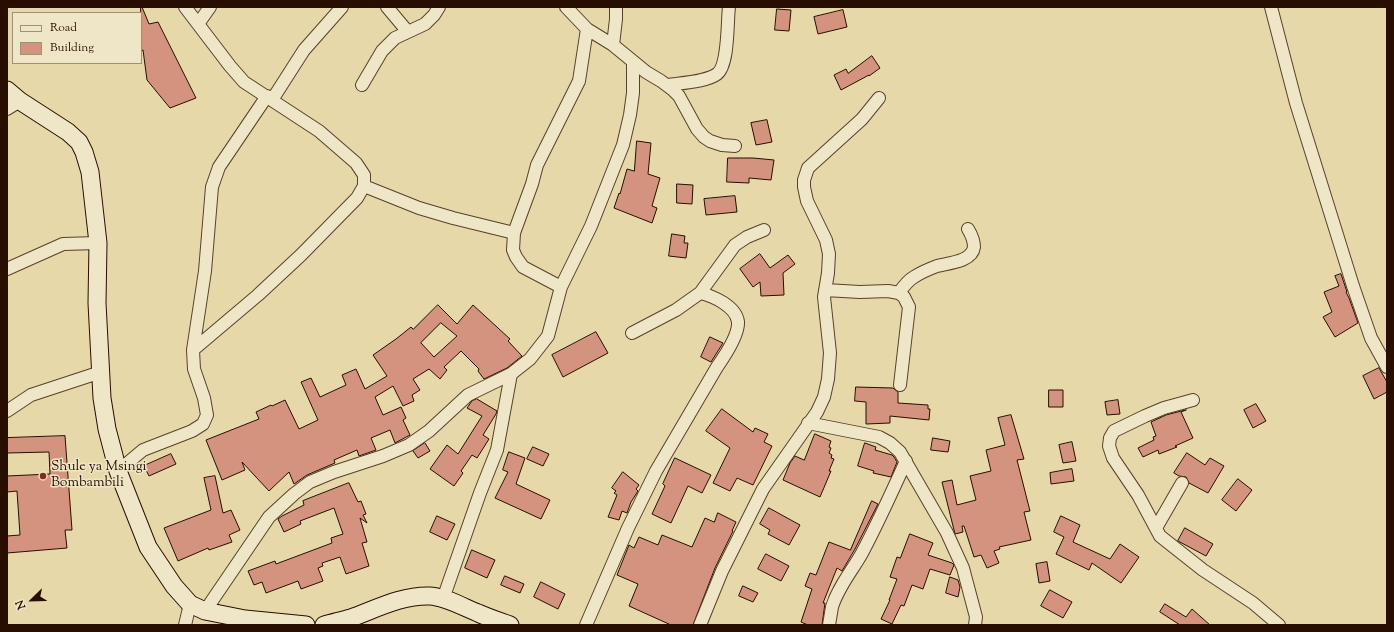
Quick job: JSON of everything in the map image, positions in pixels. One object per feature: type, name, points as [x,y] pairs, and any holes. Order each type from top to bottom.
[{"type":"street","points":[[185,7],[244,82],[320,131],[356,163],[364,175],[364,186],[357,198],[301,255],[258,295],[193,350]]},
{"type":"street","points":[[198,24],[210,7]]},
{"type":"street","points":[[118,471],[143,450],[192,431],[203,424],[207,415],[204,398],[194,368],[193,350],[204,271],[212,187],[218,167],[304,50],[342,7]]},
{"type":"street","points":[[387,7],[408,32]]},
{"type":"street","points":[[362,85],[382,51],[395,38],[425,24],[434,15],[439,7]]},
{"type":"street","points":[[566,7],[587,29],[613,45],[646,72],[668,85],[679,96],[697,130],[704,137],[710,141],[722,145],[735,146]]},
{"type":"street","points":[[613,45],[616,7]]},
{"type":"street","points":[[668,85],[704,79],[716,74],[721,69],[725,55],[729,7]]},
{"type":"street","points":[[1271,7],[1296,103],[1353,286],[1371,338],[1387,367]]},
{"type":"street","points":[[561,287],[523,267],[513,250],[514,233],[532,184],[537,165],[579,81],[587,29]]},
{"type":"street","points":[[205,611],[269,517],[294,494],[310,482],[334,472],[383,456],[409,445],[429,431],[468,395],[511,374],[530,359],[548,336],[561,287],[591,226],[623,145],[630,115],[633,93],[633,62]]},
{"type":"street","points":[[7,90],[14,105],[68,132],[79,142],[90,172],[98,242],[97,303],[102,398],[107,429],[118,471],[148,548],[174,586],[190,604],[205,611],[245,619],[306,625]]},
{"type":"street","points":[[700,625],[722,571],[763,489],[817,412],[824,397],[828,379],[830,353],[824,297],[829,254],[826,240],[808,201],[804,187],[804,180],[808,168],[862,119],[879,98]]},
{"type":"street","points":[[364,186],[419,208],[514,233]]},
{"type":"street","points":[[899,293],[905,284],[914,277],[937,266],[952,263],[967,257],[974,247],[973,240],[968,229]]},
{"type":"street","points":[[632,333],[676,310],[700,293],[735,245],[747,237],[764,230]]},
{"type":"street","points":[[7,269],[63,244],[98,242]]},
{"type":"street","points":[[825,290],[860,292],[888,291],[899,293],[904,297],[909,307],[900,385]]},
{"type":"street","points":[[586,625],[628,528],[656,471],[736,334],[738,322],[731,309],[710,296],[700,293]]},
{"type":"street","points":[[7,411],[31,395],[100,372]]},
{"type":"street","points":[[443,599],[480,493],[497,450],[511,374]]},
{"type":"street","points":[[1193,400],[1164,408],[1114,431],[1110,438],[1109,446],[1113,458],[1138,495],[1160,536],[1203,570],[1253,603],[1279,625]]},
{"type":"street","points":[[808,423],[879,437],[890,443],[900,452],[947,533],[963,568],[976,617],[975,625]]},
{"type":"street","points":[[829,625],[832,606],[884,510],[906,461]]},
{"type":"street","points":[[1156,528],[1182,483]]},
{"type":"street","points":[[324,625],[399,600],[431,596],[443,599],[510,625]]},
{"type":"street","points":[[186,625],[190,604]]},
{"type":"building","points":[[142,7],[149,24],[158,22],[196,98],[170,108],[147,80],[142,50]]},
{"type":"building","points":[[777,9],[791,10],[789,31],[775,30]]},
{"type":"building","points":[[843,10],[847,27],[818,34],[814,17]]},
{"type":"building","points":[[872,56],[880,68],[869,76],[841,90],[834,75],[846,69],[848,73]]},
{"type":"building","points":[[767,120],[772,142],[756,145],[751,123]]},
{"type":"building","points":[[637,141],[651,143],[648,174],[660,178],[652,206],[657,208],[652,223],[614,208],[619,193],[620,194],[627,169],[634,171]]},
{"type":"building","points":[[728,158],[774,160],[771,180],[749,178],[749,183],[727,182]]},
{"type":"building","points":[[677,184],[693,185],[692,204],[677,203]]},
{"type":"building","points":[[735,196],[737,212],[706,215],[704,199]]},
{"type":"building","points":[[672,234],[685,236],[684,243],[688,243],[686,258],[669,256]]},
{"type":"building","points":[[760,254],[770,268],[788,255],[795,264],[783,273],[784,295],[761,296],[760,282],[753,287],[740,269]]},
{"type":"building","points":[[1341,274],[1358,323],[1335,337],[1323,317],[1332,312],[1324,292],[1339,286],[1335,276]]},
{"type":"building","points":[[438,305],[457,324],[473,305],[510,339],[508,341],[522,356],[507,368],[484,379],[478,371],[479,369],[461,351],[444,367],[447,370],[440,379],[429,369],[413,379],[420,390],[412,395],[414,401],[403,406],[393,386],[375,397],[383,415],[401,407],[406,418],[403,420],[410,435],[395,443],[390,430],[371,438],[376,450],[359,456],[357,450],[334,460],[335,463],[307,475],[294,484],[289,472],[269,491],[242,462],[245,470],[222,480],[206,440],[259,419],[256,412],[285,400],[299,429],[318,420],[301,382],[311,378],[320,397],[346,385],[342,375],[356,369],[365,389],[387,376],[373,355],[411,327],[413,329]],"holes":[[[441,323],[457,336],[434,357],[421,343]]]},
{"type":"building","points":[[596,332],[608,353],[563,377],[552,355]]},
{"type":"building","points":[[710,337],[723,343],[711,362],[701,357]]},
{"type":"building","points":[[1379,368],[1387,382],[1387,392],[1374,399],[1363,376]]},
{"type":"building","points":[[856,387],[893,388],[898,392],[898,403],[928,405],[928,409],[930,409],[929,420],[890,416],[890,423],[866,424],[866,402],[855,401]]},
{"type":"building","points":[[1049,390],[1063,390],[1063,407],[1049,407]]},
{"type":"building","points":[[477,399],[497,411],[483,435],[489,439],[477,458],[472,455],[461,471],[463,473],[454,486],[430,469],[447,445],[458,454],[482,416],[467,408],[472,401]]},
{"type":"building","points":[[1118,400],[1120,414],[1107,415],[1105,402]]},
{"type":"building","points":[[1256,404],[1266,421],[1253,428],[1244,410]]},
{"type":"building","points":[[722,409],[753,432],[755,428],[768,434],[764,442],[772,446],[753,485],[737,478],[730,491],[713,483],[730,448],[706,431]]},
{"type":"building","points":[[1186,410],[1181,412],[1193,438],[1175,446],[1177,447],[1159,454],[1158,450],[1143,457],[1138,448],[1154,440],[1153,437],[1156,436],[1151,422],[1166,415]]},
{"type":"building","points":[[1011,415],[1024,459],[1017,460],[1030,511],[1024,512],[1031,540],[999,547],[1000,549],[994,551],[999,563],[987,568],[981,555],[974,557],[964,526],[962,526],[963,532],[955,534],[942,482],[952,480],[957,505],[976,500],[970,476],[991,471],[986,450],[1005,445],[998,418]]},
{"type":"building","points":[[815,434],[831,441],[829,453],[832,455],[831,458],[834,459],[829,471],[831,471],[820,497],[783,480],[790,463],[795,456],[804,460]]},
{"type":"building","points":[[65,436],[72,530],[65,530],[67,548],[7,553],[7,536],[20,535],[17,491],[7,492],[7,476],[50,474],[49,452],[7,453],[7,438]]},
{"type":"building","points":[[933,438],[950,441],[948,452],[931,450]]},
{"type":"building","points":[[1072,442],[1076,461],[1063,463],[1059,445]]},
{"type":"building","points":[[425,443],[430,451],[418,458],[413,451]]},
{"type":"building","points":[[865,443],[876,447],[875,450],[894,457],[897,462],[891,477],[873,473],[874,471],[858,466]]},
{"type":"building","points":[[533,447],[549,454],[543,466],[527,459]]},
{"type":"building","points":[[509,452],[525,458],[516,484],[550,500],[541,519],[495,498],[508,472],[503,470]]},
{"type":"building","points":[[1187,453],[1205,465],[1210,458],[1224,466],[1208,493],[1189,483],[1186,477],[1179,476],[1174,473]]},
{"type":"building","points":[[171,454],[176,464],[149,476],[144,466]]},
{"type":"building","points":[[675,458],[711,475],[702,493],[688,486],[671,523],[652,514],[665,486],[663,484]]},
{"type":"building","points":[[1072,469],[1074,481],[1051,484],[1050,473]]},
{"type":"building","points":[[623,472],[639,485],[636,489],[638,491],[631,502],[627,513],[622,511],[619,520],[608,517],[617,495],[614,493],[616,491],[612,488]]},
{"type":"building","points":[[215,476],[223,513],[231,510],[240,530],[229,535],[232,542],[209,550],[208,548],[178,561],[164,528],[211,510],[204,478]]},
{"type":"building","points":[[1238,479],[1252,490],[1236,511],[1222,500]]},
{"type":"building","points":[[349,483],[358,502],[361,501],[366,514],[363,515],[367,523],[360,518],[367,542],[362,543],[369,566],[346,574],[340,557],[322,563],[323,566],[318,568],[323,581],[301,589],[298,581],[266,593],[262,582],[254,585],[248,571],[275,561],[276,564],[332,543],[331,538],[343,534],[334,508],[300,521],[301,524],[284,532],[278,519],[304,505],[303,501]]},
{"type":"building","points":[[872,501],[878,504],[855,549],[842,571],[837,568],[823,603],[825,603],[822,625],[808,625],[801,622],[812,589],[805,586],[810,573],[816,575],[829,542],[850,550]]},
{"type":"building","points":[[769,508],[800,525],[789,545],[768,534],[770,530],[760,524]]},
{"type":"building","points":[[718,513],[736,522],[715,568],[693,625],[671,625],[629,606],[638,584],[617,575],[629,545],[634,548],[639,537],[658,545],[662,535],[692,547],[705,518],[714,522]]},
{"type":"building","points":[[437,516],[455,524],[447,540],[430,532]]},
{"type":"building","points":[[1061,516],[1080,525],[1073,542],[1110,559],[1120,544],[1139,557],[1121,583],[1092,563],[1089,570],[1056,554],[1064,537],[1054,532]]},
{"type":"building","points":[[1185,528],[1213,544],[1206,556],[1178,541]]},
{"type":"building","points":[[910,534],[933,543],[928,555],[954,565],[950,575],[930,569],[923,589],[912,585],[904,606],[901,605],[892,624],[881,619],[890,600],[897,579],[890,577],[897,557],[900,558]]},
{"type":"building","points":[[472,550],[495,560],[487,578],[465,568]]},
{"type":"building","points":[[766,554],[789,566],[781,581],[758,569]]},
{"type":"building","points":[[1047,562],[1050,581],[1039,583],[1036,564]]},
{"type":"building","points":[[505,576],[524,584],[520,593],[501,585]]},
{"type":"building","points":[[950,577],[958,580],[960,587],[958,597],[946,593]]},
{"type":"building","points":[[541,582],[565,594],[558,609],[534,597]]},
{"type":"building","points":[[743,586],[758,593],[753,602],[739,596]]},
{"type":"building","points":[[1050,590],[1072,602],[1063,618],[1041,606]]},
{"type":"building","points":[[1165,604],[1186,617],[1192,609],[1210,625],[1180,625],[1160,612]]},
{"type":"place","name":"Shule ya Msingi Bombambili","points":[[43,476]]}]
